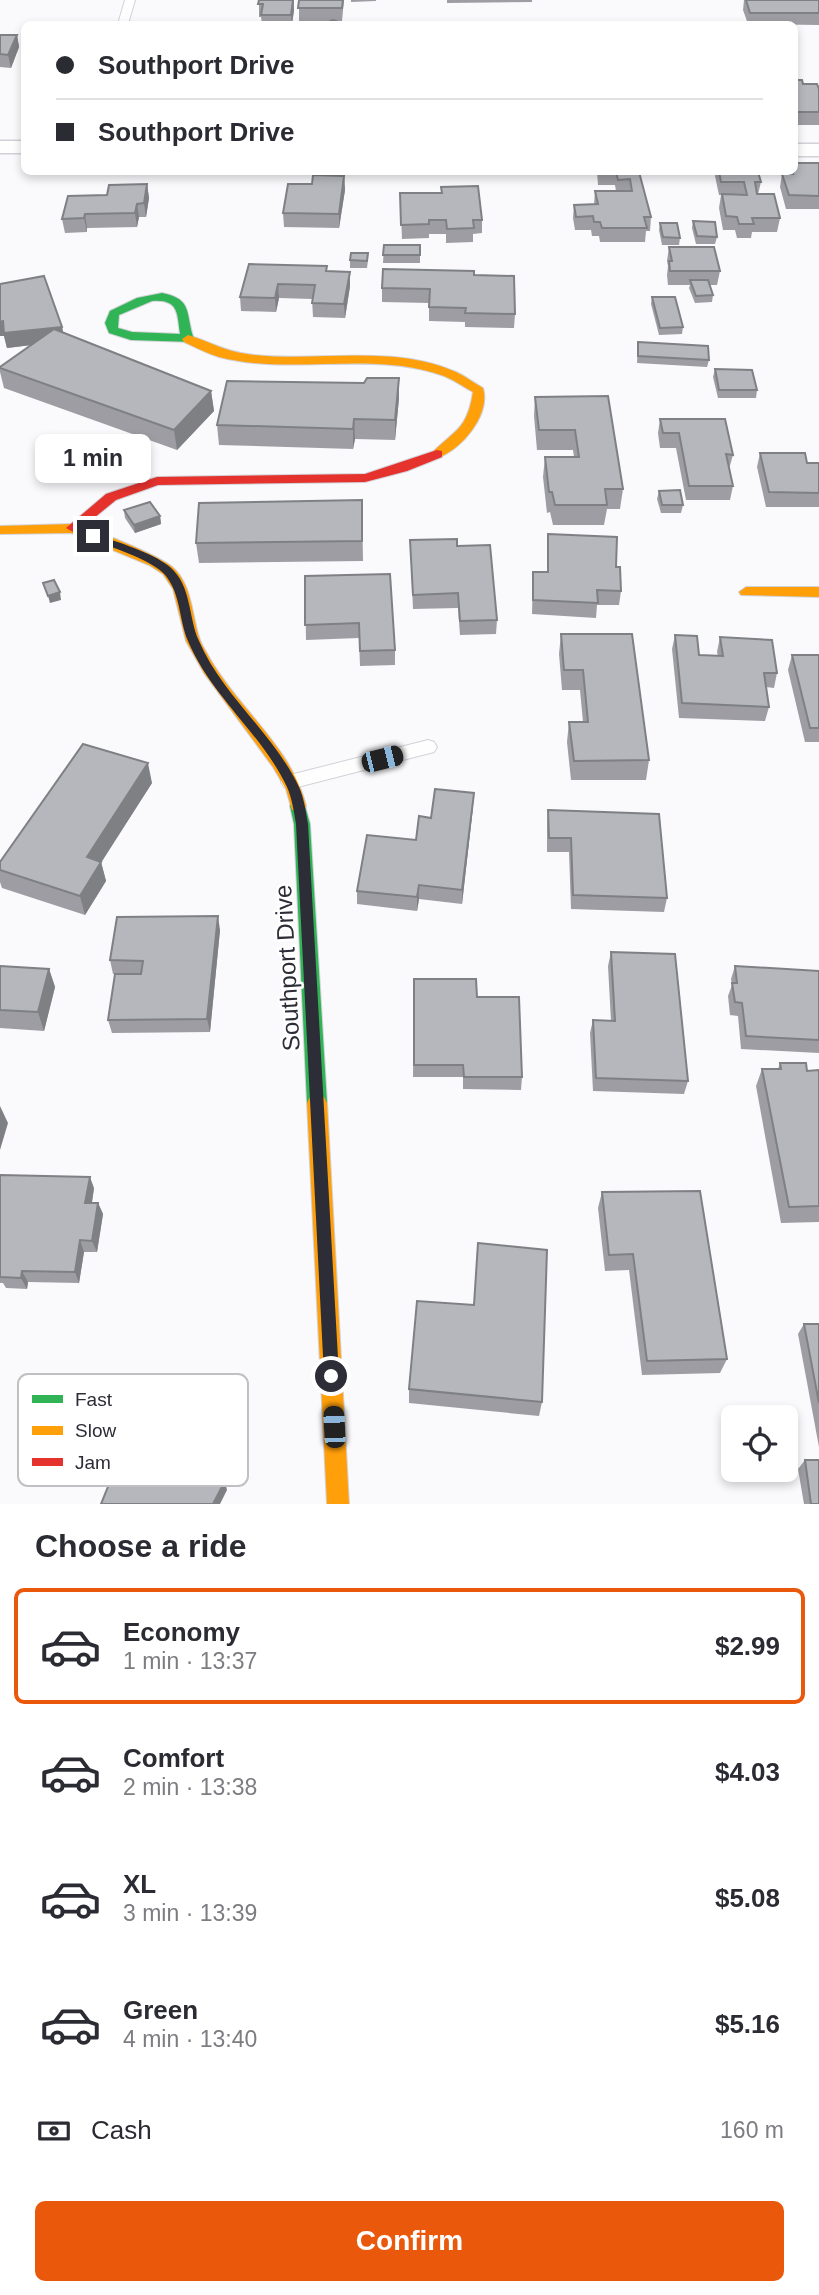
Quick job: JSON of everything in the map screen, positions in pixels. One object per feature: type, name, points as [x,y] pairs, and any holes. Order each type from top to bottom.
[{"type":"street","points":[[0,147],[21,147]]},
{"type":"street","points":[[798,149],[819,150]]},
{"type":"street","points":[[0,530],[73,528],[98,503],[128,488],[157,481],[365,478],[398,471],[451,444],[471,427],[480,407],[479,391],[463,377],[444,369],[422,364],[254,358],[222,354],[186,338]]},
{"type":"street","name":"Southport Drive","points":[[73,528],[154,562],[168,571],[180,588],[193,641],[209,669],[279,763],[290,782],[302,824],[338,1504]]},
{"type":"street","points":[[746,592],[819,592]]},
{"type":"lane","points":[[124,21],[130,0]]},
{"type":"lane","points":[[290,782],[428,747]]},
{"type":"building","points":[[259,0],[293,0],[291,15],[261,15],[263,4],[258,4]]},
{"type":"building","points":[[299,0],[343,0],[342,8],[298,8]]},
{"type":"building","points":[[746,0],[819,0],[819,13],[750,13]]},
{"type":"building","points":[[0,35],[17,35],[8,55],[0,54]]},
{"type":"building","points":[[798,80],[802,80],[803,84],[817,84],[819,112],[798,112]]},
{"type":"building","points":[[798,163],[819,163],[819,196],[789,195],[782,175],[798,175]]},
{"type":"building","points":[[313,175],[344,176],[339,214],[283,213],[288,184],[312,184]]},
{"type":"building","points":[[617,175],[640,175],[651,217],[644,217],[647,228],[602,228],[600,222],[594,222],[593,216],[576,217],[574,205],[598,204],[595,191],[632,191],[630,179],[618,180]]},
{"type":"building","points":[[720,175],[759,175],[761,182],[755,182],[757,194],[774,194],[780,218],[752,218],[754,224],[739,224],[737,217],[726,216],[722,194],[747,195],[744,182],[721,182]]},
{"type":"building","points":[[147,184],[144,203],[137,204],[135,213],[85,214],[84,218],[62,219],[68,196],[107,195],[109,185]]},
{"type":"building","points":[[478,186],[482,220],[473,220],[474,228],[447,229],[446,220],[401,225],[400,193],[442,193],[441,187]]},
{"type":"building","points":[[693,221],[715,222],[717,237],[697,236]]},
{"type":"building","points":[[660,223],[677,223],[680,238],[663,237]]},
{"type":"building","points":[[384,245],[420,245],[420,255],[383,255]]},
{"type":"building","points":[[669,247],[714,247],[720,271],[670,271],[669,261],[672,261]]},
{"type":"building","points":[[351,253],[368,253],[367,261],[350,260]]},
{"type":"building","points":[[249,264],[327,266],[326,271],[350,272],[344,304],[312,303],[315,285],[278,284],[275,298],[240,297]]},
{"type":"building","points":[[383,269],[474,271],[474,275],[514,276],[515,314],[465,313],[466,308],[429,307],[430,289],[382,288]]},
{"type":"building","points":[[44,276],[62,327],[4,333],[3,321],[0,322],[0,284]]},
{"type":"building","points":[[690,280],[708,280],[713,295],[696,296]]},
{"type":"building","points":[[652,297],[675,297],[683,327],[660,328]]},
{"type":"building","points":[[54,329],[211,391],[174,430],[0,368]]},
{"type":"building","points":[[638,342],[708,346],[709,360],[638,356]]},
{"type":"building","points":[[715,369],[752,370],[757,390],[719,390]]},
{"type":"building","points":[[367,378],[399,378],[395,420],[354,419],[353,429],[217,425],[227,381],[364,383]]},
{"type":"building","points":[[608,396],[623,489],[605,489],[607,505],[555,505],[552,492],[549,492],[545,457],[579,457],[575,430],[539,430],[535,397]]},
{"type":"building","points":[[660,419],[725,419],[733,455],[726,454],[733,486],[689,486],[679,433],[663,433]]},
{"type":"building","points":[[760,453],[805,453],[807,463],[819,463],[819,493],[769,492]]},
{"type":"building","points":[[680,490],[683,505],[662,505],[659,491]]},
{"type":"building","points":[[362,500],[362,541],[196,543],[199,503]]},
{"type":"building","points":[[150,502],[160,516],[134,525],[124,510]]},
{"type":"building","points":[[548,534],[617,537],[616,567],[620,567],[621,591],[597,590],[598,603],[533,600],[533,572],[548,572]]},
{"type":"building","points":[[457,539],[457,546],[490,545],[497,620],[460,621],[458,593],[413,595],[410,540]]},
{"type":"building","points":[[390,574],[395,650],[360,651],[359,623],[305,625],[305,576]]},
{"type":"building","points":[[54,580],[60,592],[48,596],[43,583]]},
{"type":"building","points":[[561,634],[632,634],[649,760],[574,761],[569,722],[588,722],[583,670],[564,670]]},
{"type":"building","points":[[675,635],[697,636],[699,655],[723,656],[720,637],[772,640],[777,673],[764,673],[769,707],[682,703]]},
{"type":"building","points":[[792,655],[819,655],[819,728],[810,728]]},
{"type":"building","points":[[83,744],[148,763],[87,857],[101,862],[80,896],[0,870],[0,862]]},
{"type":"building","points":[[435,789],[474,793],[462,890],[419,885],[417,897],[357,891],[367,835],[416,840],[419,816],[431,818]]},
{"type":"building","points":[[548,810],[659,814],[667,898],[573,895],[571,838],[549,838]]},
{"type":"building","points":[[218,916],[207,1019],[108,1020],[115,974],[141,974],[143,961],[110,960],[117,917]]},
{"type":"building","points":[[611,952],[675,954],[688,1081],[596,1078],[593,1020],[615,1021]]},
{"type":"building","points":[[0,966],[49,969],[38,1012],[0,1010]]},
{"type":"building","points":[[735,966],[819,971],[819,1040],[746,1036],[742,1003],[735,1002],[732,983],[737,983]]},
{"type":"building","points":[[414,979],[476,979],[477,997],[519,997],[522,1077],[464,1077],[463,1065],[414,1065]]},
{"type":"building","points":[[780,1063],[806,1063],[807,1071],[819,1070],[819,1206],[789,1207],[762,1069],[781,1069]]},
{"type":"building","points":[[0,1175],[90,1177],[85,1203],[98,1203],[92,1241],[80,1240],[75,1272],[22,1271],[21,1278],[0,1277]]},
{"type":"building","points":[[700,1191],[727,1359],[647,1361],[633,1254],[609,1255],[602,1192]]},
{"type":"building","points":[[478,1243],[547,1250],[542,1402],[409,1389],[417,1301],[474,1305]]},
{"type":"building","points":[[804,1324],[819,1324],[819,1403]]},
{"type":"building","points":[[805,1460],[819,1460],[819,1504],[811,1504]]},
{"type":"building","points":[[108,1486],[222,1486],[213,1504],[101,1504]]},
{"type":"traffic: fast","points":[[186,338],[131,336],[113,330],[111,323],[114,313],[141,301],[162,297],[178,303],[183,312],[188,339]]},
{"type":"traffic: fast","points":[[298,806],[302,824],[317,1103]]},
{"type":"traffic: slow","points":[[188,339],[219,353],[254,359],[389,361],[422,365],[452,375],[479,391],[477,402],[467,428],[437,454]]},
{"type":"traffic: slow","points":[[0,530],[73,528],[154,562],[168,571],[180,588],[193,641],[209,669],[279,763],[294,789],[298,806]]},
{"type":"traffic: slow","points":[[746,592],[819,592]]},
{"type":"traffic: slow","points":[[317,1103],[338,1504]]},
{"type":"traffic: jam","points":[[73,528],[111,497],[157,481],[365,478],[402,468],[437,454]]},
{"type":"route","points":[[93,536],[154,562],[168,571],[180,588],[193,641],[209,669],[279,763],[294,789],[302,824],[331,1376]]}]
